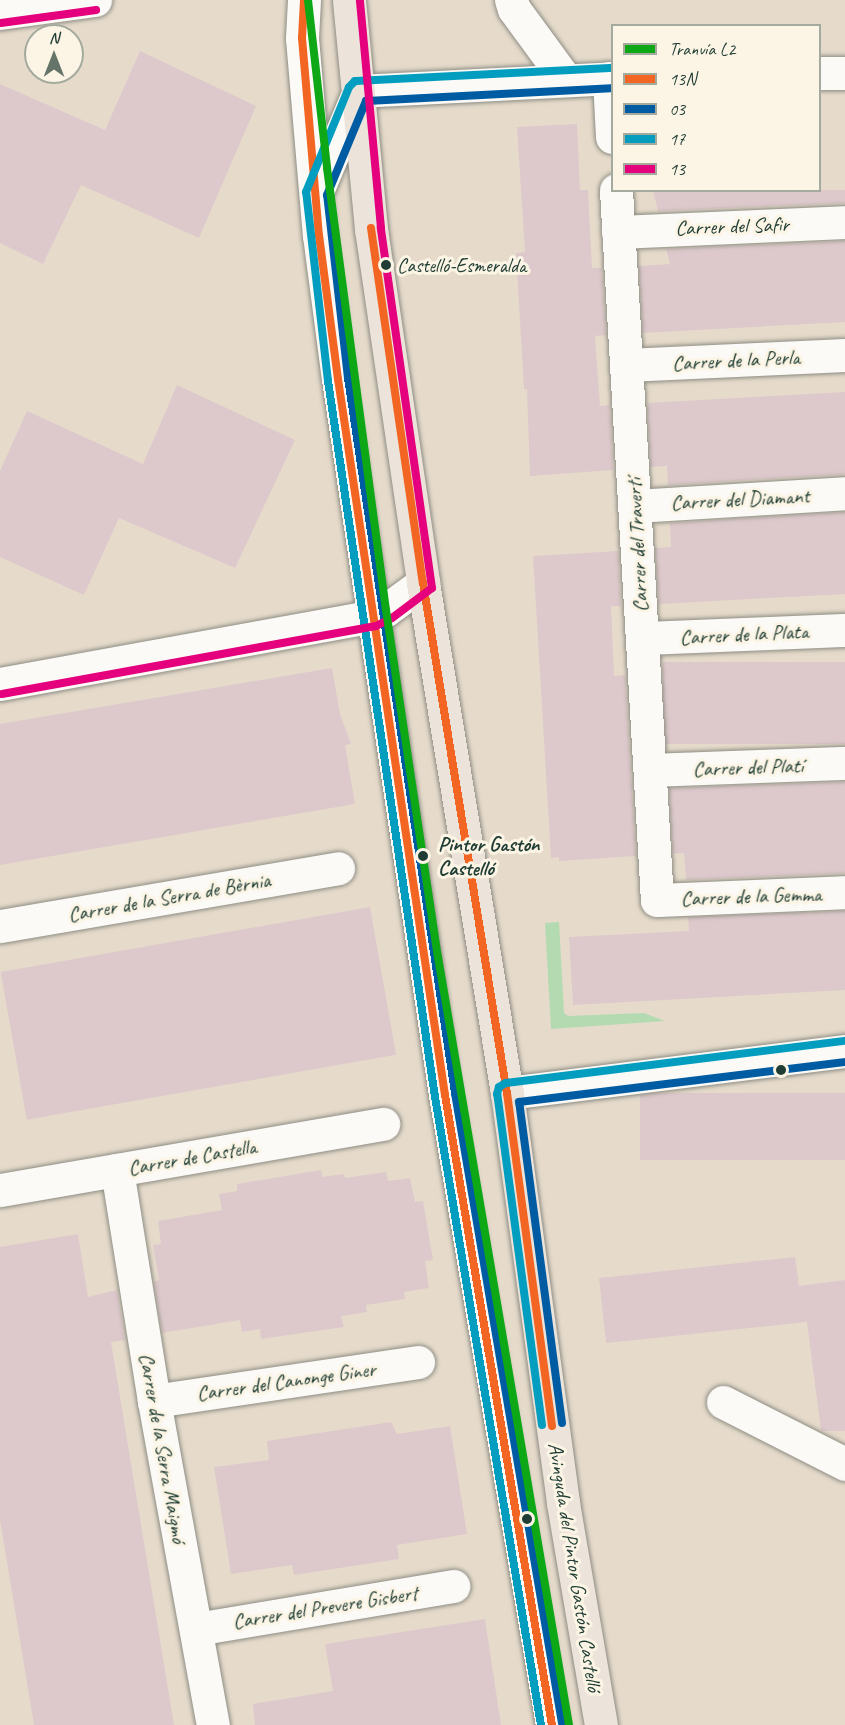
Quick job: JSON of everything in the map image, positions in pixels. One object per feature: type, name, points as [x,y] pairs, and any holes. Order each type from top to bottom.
[{"type":"main road","name":"Avinguda del Pintor Gastón Castelló","points":[[349,0],[371,229],[423,583],[507,1093],[563,1503],[601,1725]]},
{"type":"street","points":[[1,9],[95,0]]},
{"type":"street","name":"Avinguda del Pintor Gastón Castelló","points":[[304,0],[302,38],[316,193],[338,379],[446,1103],[552,1725]]},
{"type":"street","points":[[507,3],[566,80]]},
{"type":"street","points":[[821,73],[845,73]]},
{"type":"street","points":[[359,91],[611,78]]},
{"type":"street","name":"Avinguda del Pintor Gastón Castelló","points":[[316,193],[359,91]]},
{"type":"street","name":"Carrer del Travertí","points":[[616,192],[652,770],[657,900]]},
{"type":"street","name":"Carrer del Safir","points":[[618,232],[845,222]]},
{"type":"street","name":"Carrer de la Perla","points":[[626,365],[845,355]]},
{"type":"street","name":"Carrer del Diamant","points":[[635,506],[845,494]]},
{"type":"street","points":[[0,684],[373,616],[386,610],[423,583]]},
{"type":"street","name":"Carrer de la Plata","points":[[643,638],[845,630]]},
{"type":"street","name":"Carrer del Platí","points":[[652,770],[845,763]]},
{"type":"street","name":"Carrer de la Serra de Bèrnia","points":[[0,926],[338,868]]},
{"type":"street","name":"Carrer de la Gemma","points":[[657,900],[845,892]]},
{"type":"street","points":[[507,1093],[845,1051]]},
{"type":"street","name":"Carrer de Castella","points":[[0,1190],[383,1124]]},
{"type":"street","name":"Carrer de la Serra Maigmó","points":[[117,1170],[154,1401],[213,1725]]},
{"type":"street","name":"Carrer del Canonge Giner","points":[[154,1401],[418,1362]]},
{"type":"street","points":[[723,1401],[845,1464]]},
{"type":"street","name":"Carrer del Prevere Gisbert","points":[[196,1629],[453,1586]]},
{"type":"green space","points":[[559,922],[564,1013],[568,1016],[644,1013],[665,1021],[551,1029],[545,923]]},
{"type":"building","points":[[140,51],[256,106],[199,238],[81,185],[43,264],[0,243],[0,84],[105,130]]},
{"type":"building","points":[[577,124],[580,190],[588,190],[592,268],[602,268],[606,335],[595,336],[600,406],[610,405],[613,470],[530,476],[527,389],[524,389],[516,253],[525,252],[517,127]]},
{"type":"building","points":[[845,190],[845,203],[658,211],[653,192]]},
{"type":"building","points":[[845,241],[845,322],[643,333],[639,266],[670,264],[666,249]]},
{"type":"building","points":[[177,385],[295,440],[235,568],[119,518],[84,595],[0,557],[0,471],[27,411],[143,464]]},
{"type":"building","points":[[845,392],[845,474],[668,485],[667,466],[651,467],[647,403]]},
{"type":"building","points":[[845,512],[845,594],[659,604],[655,548],[671,547],[670,523]]},
{"type":"building","points":[[618,551],[621,606],[611,606],[614,676],[625,675],[636,856],[559,861],[559,857],[551,858],[533,556]]},
{"type":"building","points":[[663,662],[845,662],[845,744],[663,744]]},
{"type":"building","points":[[332,668],[340,714],[351,744],[345,745],[355,804],[0,865],[0,724]]},
{"type":"building","points":[[845,782],[845,873],[686,880],[684,853],[673,854],[669,788]]},
{"type":"building","points":[[370,907],[396,1055],[27,1120],[1,972]]},
{"type":"building","points":[[845,911],[845,990],[573,1005],[569,937],[689,931],[688,917]]},
{"type":"building","points":[[640,1093],[845,1093],[845,1160],[640,1160]]},
{"type":"building","points":[[321,1170],[322,1177],[344,1174],[345,1178],[386,1172],[388,1181],[410,1178],[415,1202],[423,1201],[433,1260],[425,1261],[429,1288],[404,1292],[405,1299],[366,1305],[367,1312],[341,1316],[344,1327],[261,1339],[260,1329],[242,1332],[240,1320],[162,1333],[154,1282],[159,1280],[153,1245],[161,1244],[158,1221],[222,1210],[219,1194],[237,1191],[237,1184]]},
{"type":"building","points":[[78,1234],[88,1297],[117,1290],[125,1340],[111,1342],[174,1725],[34,1725],[0,1520],[0,1247]]},
{"type":"building","points":[[795,1257],[799,1286],[845,1280],[845,1431],[821,1431],[807,1322],[606,1343],[599,1278]]},
{"type":"building","points":[[391,1422],[397,1434],[450,1426],[467,1534],[397,1545],[399,1559],[294,1575],[292,1565],[231,1574],[214,1467],[269,1460],[267,1441]]},
{"type":"building","points":[[485,1619],[501,1725],[255,1725],[253,1704],[333,1691],[325,1644]]},
{"type":"tram line","name":"L2","points":[[308,0],[327,168],[386,610],[438,957],[569,1725]]},
{"type":"transit line","name":"13N","points":[[304,0],[302,38],[319,235],[338,379],[445,1095],[552,1725]]},
{"type":"transit line","name":"13","points":[[2,694],[376,626],[392,618],[432,588],[381,228],[360,0]]},
{"type":"transit line","name":"13","points":[[1,23],[96,10]]},
{"type":"transit line","name":"17","points":[[541,1725],[435,1097],[328,381],[306,192],[349,87],[355,81],[611,68]]},
{"type":"transit line","name":"03","points":[[562,1723],[455,1093],[348,378],[327,195],[366,101],[611,88]]},
{"type":"transit line","name":"13N","points":[[371,228],[423,583],[507,1093],[552,1426]]},
{"type":"transit line","name":"17","points":[[542,1425],[497,1094],[499,1087],[506,1083],[844,1041]]},
{"type":"transit line","name":"03","points":[[562,1423],[519,1102],[845,1062]]},
{"type":"place","name":"Castelló-Esmeralda","points":[[386,265]]},
{"type":"place","name":"Pintor Gastón Castelló","points":[[423,856]]}]
